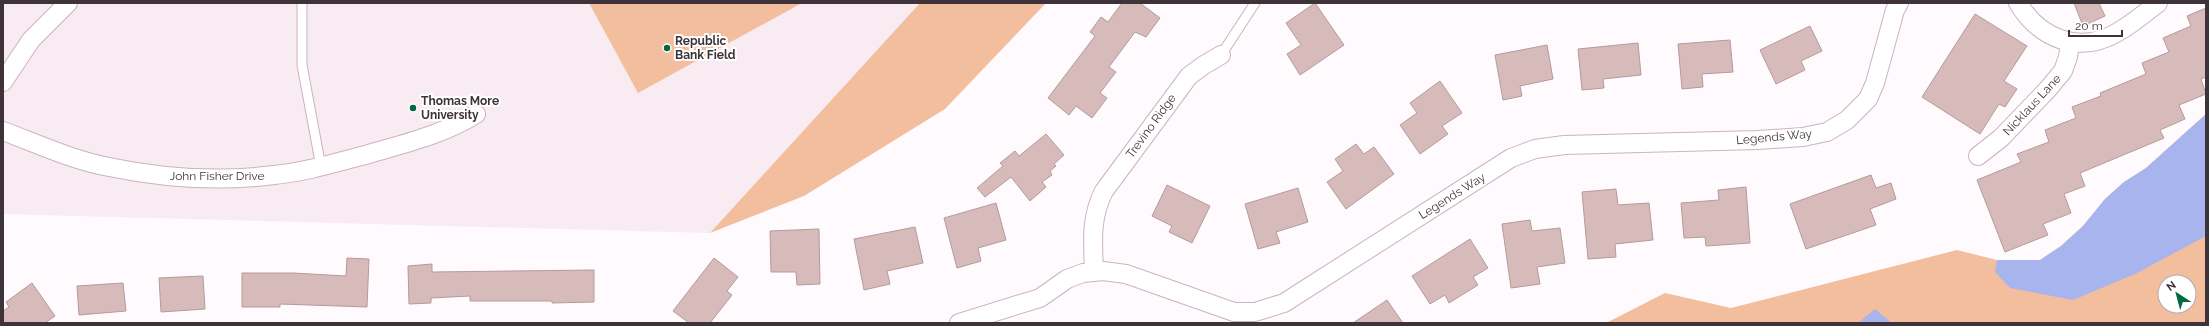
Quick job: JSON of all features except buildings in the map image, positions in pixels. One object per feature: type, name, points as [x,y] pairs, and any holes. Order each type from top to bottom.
[{"type":"street","points":[[3,82],[31,40],[68,3]]},
{"type":"street","name":"Legends Way","points":[[959,323],[1040,298],[1066,279],[1103,271],[1126,274],[1234,312],[1255,312],[1284,303],[1511,158],[1535,149],[1564,145],[1758,140],[1803,137],[1827,132],[1847,120],[1868,99],[1875,83],[1895,10],[1899,3]]},
{"type":"street","points":[[2018,3],[2034,24],[2053,37],[2070,43],[2098,41],[2118,32],[2158,3]]},
{"type":"street","name":"Nicklaus Lane","points":[[1978,156],[2001,138],[2048,89],[2063,71],[2068,57],[2070,43]]},
{"type":"street","name":"Trevino Ridge","points":[[1094,272],[1092,228],[1096,206],[1104,191],[1189,76],[1221,55]]},
{"type":"street","name":"John Fisher Drive","points":[[3,131],[75,158],[108,167],[161,176],[233,178],[275,175],[321,167],[431,137],[456,126],[476,114]]},
{"type":"lane","points":[[302,3],[302,65],[321,167]]},
{"type":"lane","name":"Trevino Ridge","points":[[1221,55],[1256,3]]},
{"type":"shaded area","name":"Thomas More University","points":[[3,3],[920,3],[710,233],[3,214]]},
{"type":"shaded area","name":"Republic Bank Field","points":[[589,3],[802,3],[638,93]]},
{"type":"shaded area","points":[[920,3],[1046,3],[945,109],[804,196],[710,233]]},
{"type":"shaded area","points":[[2206,114],[2206,323],[1606,323],[1665,293],[1731,308],[1957,250],[1997,260],[2040,260],[2061,246],[2083,226],[2105,199],[2124,182],[2146,168]]},
{"type":"water","points":[[2206,114],[2206,236],[2135,274],[2073,300],[2010,288],[1995,272],[1997,260],[2040,260],[2061,246],[2083,226],[2105,199],[2124,182],[2146,168]]},
{"type":"water","points":[[1875,309],[1892,323],[1858,323]]},
{"type":"place","name":"Republic Bank Field","points":[[667,48]]},
{"type":"place","name":"Thomas More University","points":[[413,108]]}]
